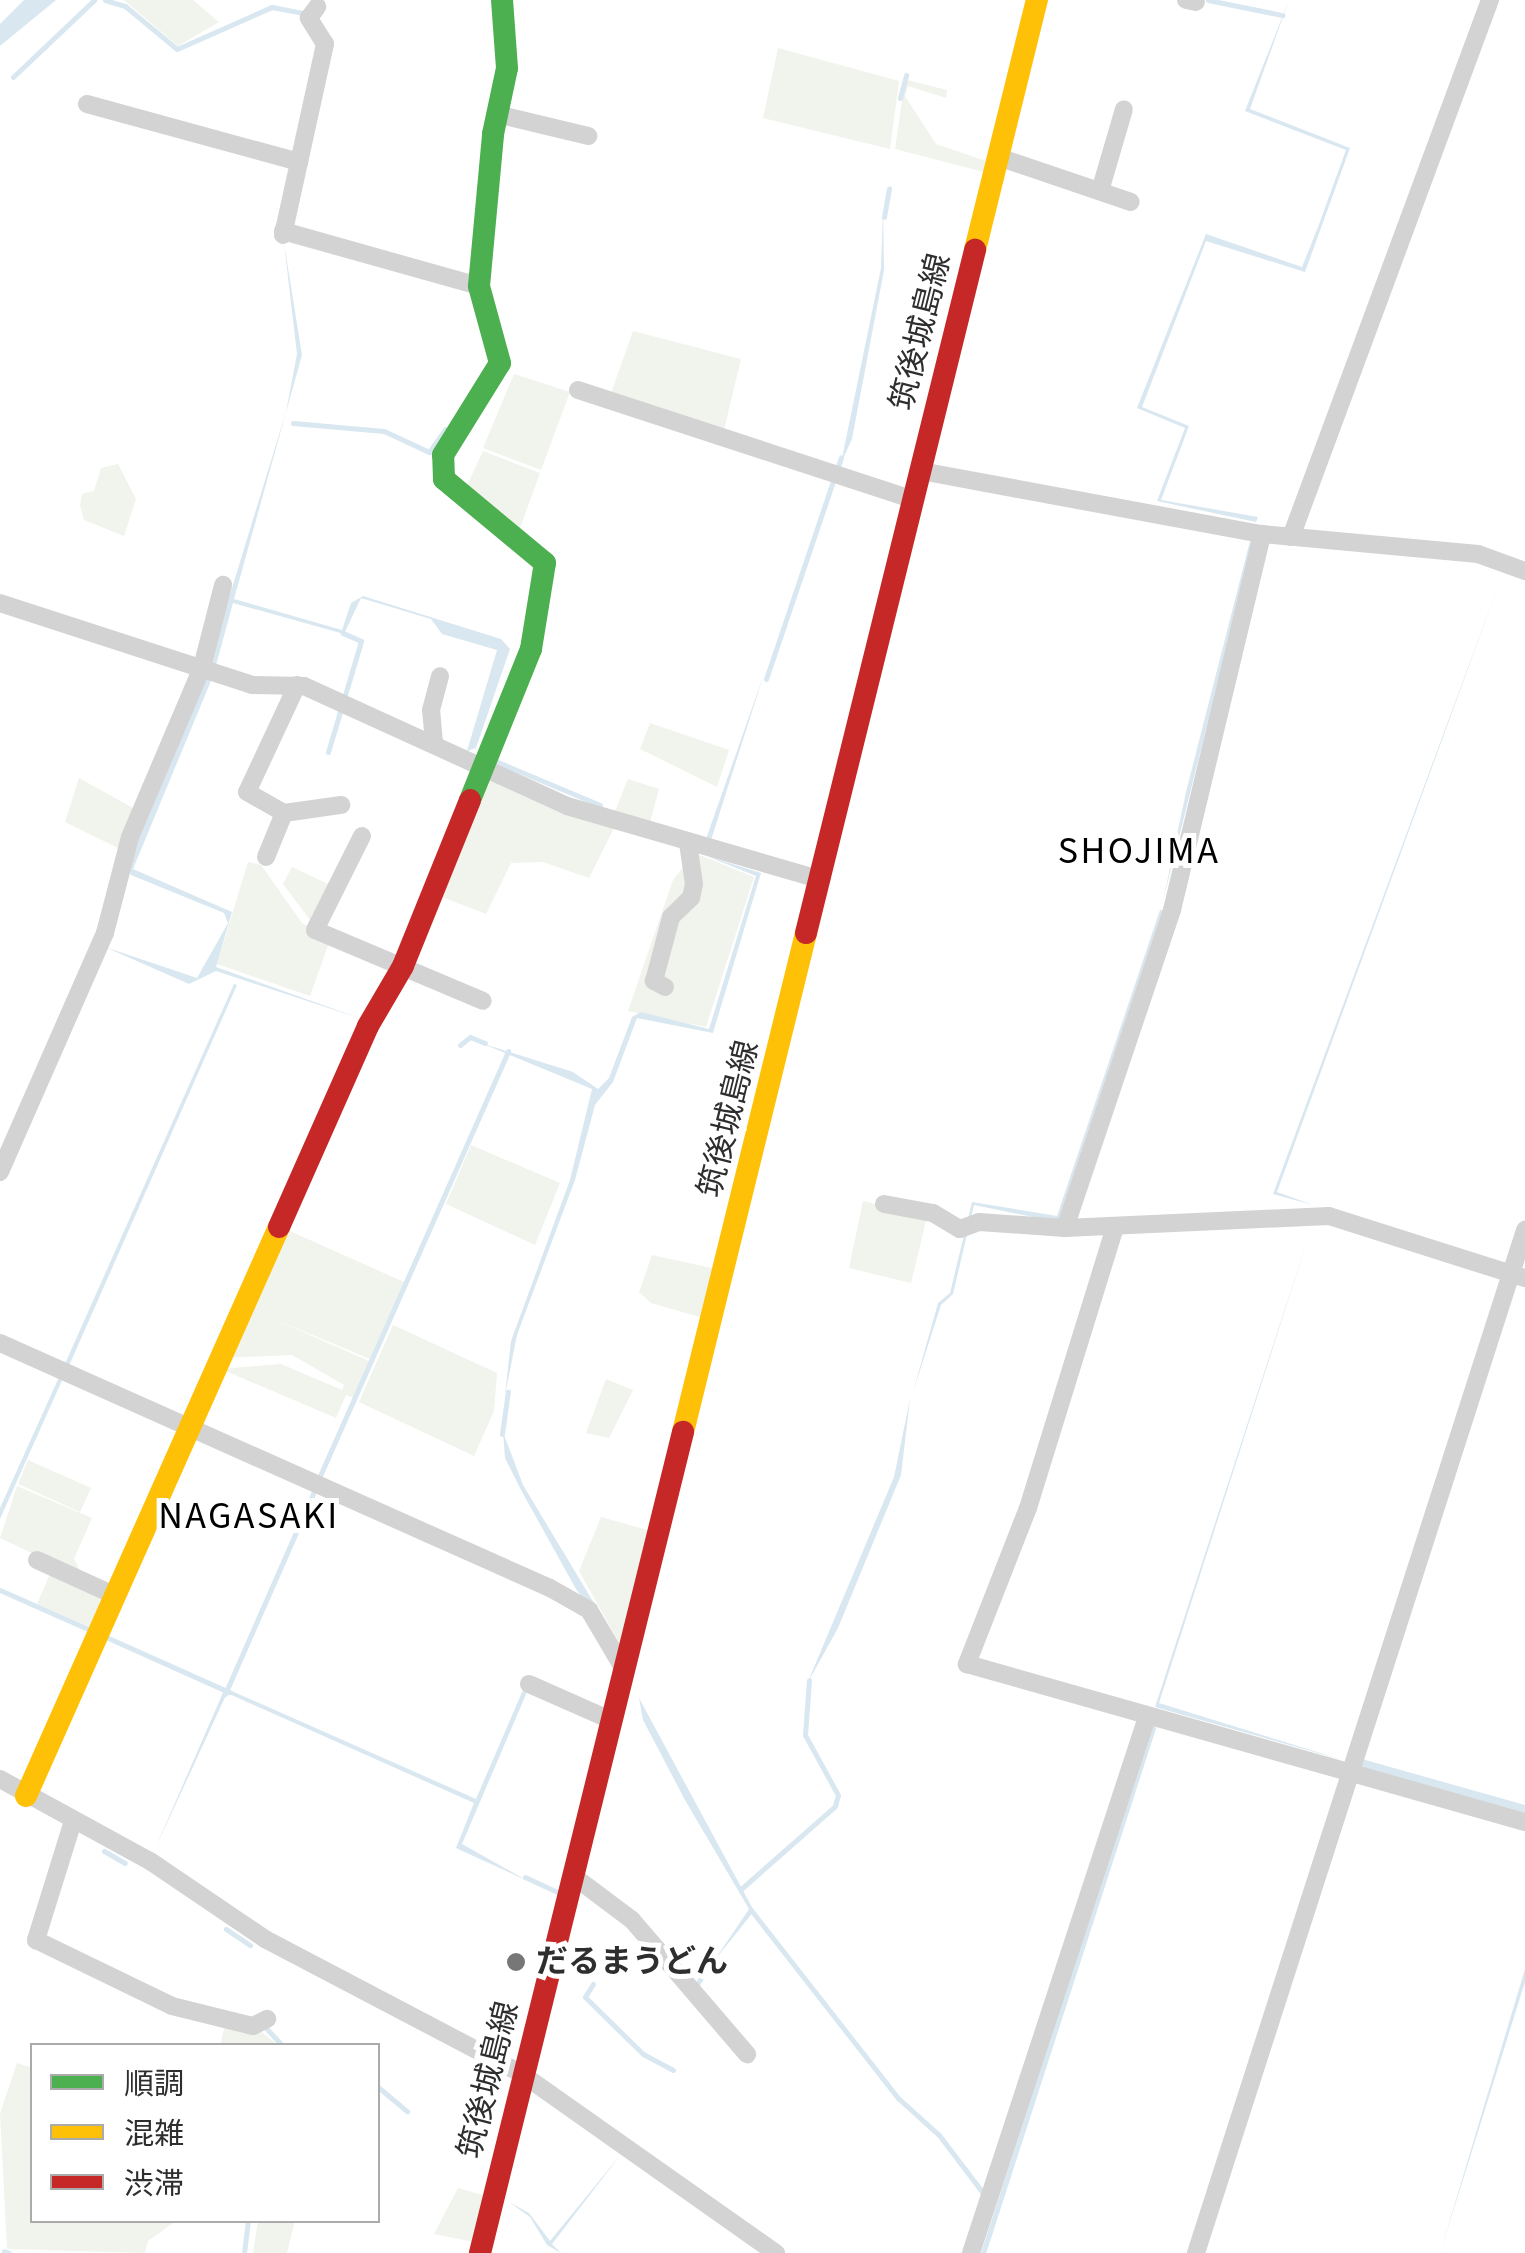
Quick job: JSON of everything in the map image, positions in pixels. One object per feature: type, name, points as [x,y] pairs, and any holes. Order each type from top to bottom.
[{"type":"main road","points":[[26,1796],[368,1026],[403,966],[480,764],[531,648],[545,563],[444,479],[443,454],[500,363],[478,286],[497,114],[507,68],[502,0]]},
{"type":"main road","name":"筑後城島線","points":[[480,2253],[1037,0]]},
{"type":"street","points":[[1291,537],[1490,0]]},
{"type":"street","points":[[317,7],[308,18],[325,44],[283,233],[478,286]]},
{"type":"street","points":[[88,104],[298,162]]},
{"type":"street","points":[[1100,192],[1124,109]]},
{"type":"street","points":[[497,114],[588,136]]},
{"type":"street","points":[[998,157],[1131,202]]},
{"type":"street","points":[[578,390],[914,500]]},
{"type":"street","points":[[921,471],[1262,534],[1478,554],[1525,571]]},
{"type":"street","points":[[1065,1228],[1172,910],[1262,534]]},
{"type":"street","points":[[0,1172],[105,933],[136,839],[202,668],[223,585]]},
{"type":"street","points":[[0,603],[252,685],[297,685],[567,806],[821,880]]},
{"type":"street","points":[[434,744],[430,710],[440,676]]},
{"type":"street","points":[[297,685],[247,792],[284,813],[342,805]]},
{"type":"street","points":[[266,857],[284,813]]},
{"type":"street","points":[[362,836],[316,930],[482,1001]]},
{"type":"street","points":[[664,987],[654,981],[671,916],[691,898],[694,884],[688,843]]},
{"type":"street","points":[[884,1204],[933,1213],[960,1228],[980,1222],[1065,1228],[1328,1216],[1517,1275]]},
{"type":"street","points":[[1115,1226],[1028,1508],[967,1664],[1525,1822]]},
{"type":"street","points":[[1196,2253],[1350,1773],[1517,1275],[1525,1230]]},
{"type":"street","points":[[0,1344],[590,1610],[625,1671]]},
{"type":"street","points":[[38,1560],[116,1596]]},
{"type":"street","points":[[530,1684],[612,1721]]},
{"type":"street","points":[[971,2253],[1147,1717]]},
{"type":"street","points":[[0,1779],[150,1862],[265,1939],[522,2074],[776,2253]]},
{"type":"street","points":[[73,1820],[36,1940],[172,2006],[253,2026],[267,2019]]},
{"type":"street","points":[[572,1875],[632,1920],[747,2054]]},
{"type":"shaded area","points":[[24,0],[56,0],[0,46],[0,24]]},
{"type":"shaded area","points":[[124,0],[193,0],[219,22],[178,46]]},
{"type":"shaded area","points":[[1289,0],[1250,109],[1350,148],[1305,272],[1206,241],[1142,407],[1189,426],[1161,500],[1258,517],[1256,522],[1157,501],[1185,428],[1137,408],[1206,234],[1302,267],[1318,227],[1346,150],[1245,111]]},
{"type":"shaded area","points":[[778,48],[899,81],[890,149],[763,118]]},
{"type":"shaded area","points":[[907,80],[947,90],[946,98],[908,86],[905,96],[936,144],[986,161],[984,172],[895,149]]},
{"type":"shaded area","points":[[883,209],[884,270],[852,439],[841,463],[881,268]]},
{"type":"shaded area","points":[[284,243],[302,355],[234,599],[342,630],[351,603],[363,596],[501,639],[510,649],[476,748],[467,751],[497,650],[442,634],[431,619],[361,598],[344,634],[233,603],[213,676],[133,869],[232,912],[216,967],[365,1020],[216,971],[189,984],[105,947],[197,978],[228,923],[224,913],[131,875],[127,865],[205,676],[286,412],[297,354]]},
{"type":"shaded area","points":[[633,331],[741,359],[724,430],[610,396]]},
{"type":"shaded area","points":[[514,374],[570,392],[541,470],[483,448]]},
{"type":"shaded area","points":[[483,451],[540,473],[519,531],[466,488]]},
{"type":"shaded area","points":[[118,464],[136,499],[124,536],[84,520],[80,505],[82,494],[94,491],[101,468]]},
{"type":"shaded area","points":[[1250,541],[1253,542],[1163,901],[1186,792]]},
{"type":"shaded area","points":[[1503,573],[1277,1192],[1313,1205],[1273,1194]]},
{"type":"shaded area","points":[[764,674],[711,840],[706,839]]},
{"type":"shaded area","points":[[650,723],[729,750],[717,787],[640,749]]},
{"type":"shaded area","points":[[484,773],[615,826],[589,878],[543,862],[511,863],[486,914],[437,895]]},
{"type":"shaded area","points":[[79,778],[133,808],[118,848],[65,822]]},
{"type":"shaded area","points":[[628,779],[659,789],[650,822],[615,811]]},
{"type":"shaded area","points":[[695,853],[754,877],[706,1027],[628,1011],[673,880]]},
{"type":"shaded area","points":[[704,855],[761,873],[713,1033],[637,1018],[613,1082],[595,1105],[575,1180],[517,1335],[505,1395],[511,1341],[570,1180],[592,1089],[481,1043],[573,1072],[598,1089],[609,1078],[632,1017],[641,1012],[709,1029],[756,876]]},
{"type":"shaded area","points":[[248,862],[261,865],[302,923],[330,940],[310,996],[217,964]]},
{"type":"shaded area","points":[[292,867],[332,886],[313,924],[283,884]]},
{"type":"shaded area","points":[[1160,910],[1058,1222],[974,1205],[953,1294],[941,1305],[913,1392],[938,1303],[950,1293],[972,1202],[1057,1216]]},
{"type":"shaded area","points":[[234,984],[237,985],[68,1368],[64,1366]]},
{"type":"shaded area","points":[[471,1145],[560,1183],[535,1245],[446,1204]]},
{"type":"shaded area","points":[[863,1201],[927,1217],[911,1283],[849,1268]]},
{"type":"shaded area","points":[[1312,1226],[1159,1703],[1346,1761],[1155,1707]]},
{"type":"shaded area","points":[[283,1228],[404,1282],[370,1359],[269,1317],[369,1361],[354,1398],[346,1395],[336,1418],[221,1369],[281,1364],[342,1390],[344,1385],[292,1355],[225,1358]]},
{"type":"shaded area","points":[[652,1255],[716,1269],[703,1318],[651,1303],[639,1292]]},
{"type":"shaded area","points":[[393,1325],[497,1373],[494,1411],[474,1456],[359,1402]]},
{"type":"shaded area","points":[[60,1375],[64,1376],[0,1519],[0,1508]]},
{"type":"shaded area","points":[[606,1379],[633,1390],[609,1438],[586,1433]]},
{"type":"shaded area","points":[[910,1399],[901,1475],[838,1628],[807,1684],[894,1477]]},
{"type":"shaded area","points":[[503,1432],[523,1485],[621,1648],[576,1589],[521,1490],[505,1458]]},
{"type":"shaded area","points":[[28,1460],[91,1488],[80,1512],[18,1484]]},
{"type":"shaded area","points":[[17,1486],[92,1518],[74,1559],[80,1570],[112,1584],[114,1592],[0,1538]]},
{"type":"shaded area","points":[[601,1517],[651,1531],[622,1648],[579,1571]]},
{"type":"shaded area","points":[[51,1572],[109,1598],[96,1630],[37,1604]]},
{"type":"shaded area","points":[[225,1688],[476,1799],[523,1690],[527,1692],[462,1844],[528,1881],[456,1848],[474,1803],[227,1693],[155,1849]]},
{"type":"shaded area","points":[[639,1698],[754,1911],[714,1961],[749,1909],[643,1720]]},
{"type":"shaded area","points":[[1362,1759],[1525,1805],[1525,1813],[1361,1767]]},
{"type":"shaded area","points":[[1525,1969],[1525,1982],[1440,2253]]},
{"type":"shaded area","points":[[225,2025],[259,2030],[275,2043],[221,2043]]},
{"type":"shaded area","points":[[17,2063],[30,2067],[30,2223],[173,2223],[148,2241],[145,2253],[7,2249],[0,2113]]},
{"type":"shaded area","points":[[622,2153],[552,2244],[561,2253],[547,2245],[530,2217],[509,2202],[529,2213],[550,2241]]},
{"type":"shaded area","points":[[458,2188],[486,2196],[474,2242],[434,2234]]},
{"type":"shaded area","points":[[258,2223],[294,2223],[287,2253],[253,2253]]},
{"type":"waterway","points":[[13,77],[94,0]]},
{"type":"waterway","points":[[105,0],[125,6],[177,49],[272,7],[303,13]]},
{"type":"waterway","points":[[1208,0],[1282,15]]},
{"type":"waterway","points":[[900,98],[906,75]]},
{"type":"waterway","points":[[884,217],[889,188]]},
{"type":"waterway","points":[[293,423],[384,431],[429,452],[445,429]]},
{"type":"waterway","points":[[766,679],[841,457]]},
{"type":"waterway","points":[[328,752],[361,641],[343,633]]},
{"type":"waterway","points":[[493,760],[600,805]]},
{"type":"waterway","points":[[460,1045],[470,1037],[485,1043]]},
{"type":"waterway","points":[[319,1478],[508,1051]]},
{"type":"waterway","points":[[502,1434],[508,1391]]},
{"type":"waterway","points":[[225,1694],[315,1489]]},
{"type":"waterway","points":[[0,1590],[92,1631]]},
{"type":"waterway","points":[[106,1637],[229,1692]]},
{"type":"waterway","points":[[741,1889],[835,1806],[838,1795],[805,1735],[809,1680]]},
{"type":"waterway","points":[[983,2253],[1153,1728]]},
{"type":"waterway","points":[[104,1851],[125,1863]]},
{"type":"waterway","points":[[525,1877],[560,1893]]},
{"type":"waterway","points":[[751,1910],[898,2098],[939,2135],[986,2197]]},
{"type":"waterway","points":[[226,1929],[250,1945]]},
{"type":"waterway","points":[[696,1986],[714,1957]]},
{"type":"waterway","points":[[593,1984],[585,1997],[643,2054],[673,2070]]},
{"type":"waterway","points":[[265,2027],[280,2043]]},
{"type":"waterway","points":[[380,2089],[407,2111]]},
{"type":"waterway","points":[[244,2253],[248,2223]]},
{"type":"waterway","points":[[4,2251],[9,2253]]},
{"type":"traffic: fast","points":[[470,800],[531,649],[545,563],[444,479],[443,455],[500,363],[479,286],[493,134],[507,68],[502,0]]},
{"type":"traffic: slow","points":[[975,250],[1037,0]]},
{"type":"traffic: slow","points":[[683,1432],[806,933]]},
{"type":"traffic: slow","points":[[26,1796],[279,1227]]},
{"type":"traffic: jam","points":[[806,933],[975,250]]},
{"type":"traffic: jam","points":[[279,1227],[368,1026],[403,966],[470,800]]},
{"type":"traffic: jam","points":[[480,2253],[683,1432]]},
{"type":"place","name":"だるまうどん","points":[[516,1962]]},
{"type":"district","name":"SHOJIMA","points":[[1139,852]]},
{"type":"district","name":"NAGASAKI","points":[[249,1517]]}]
